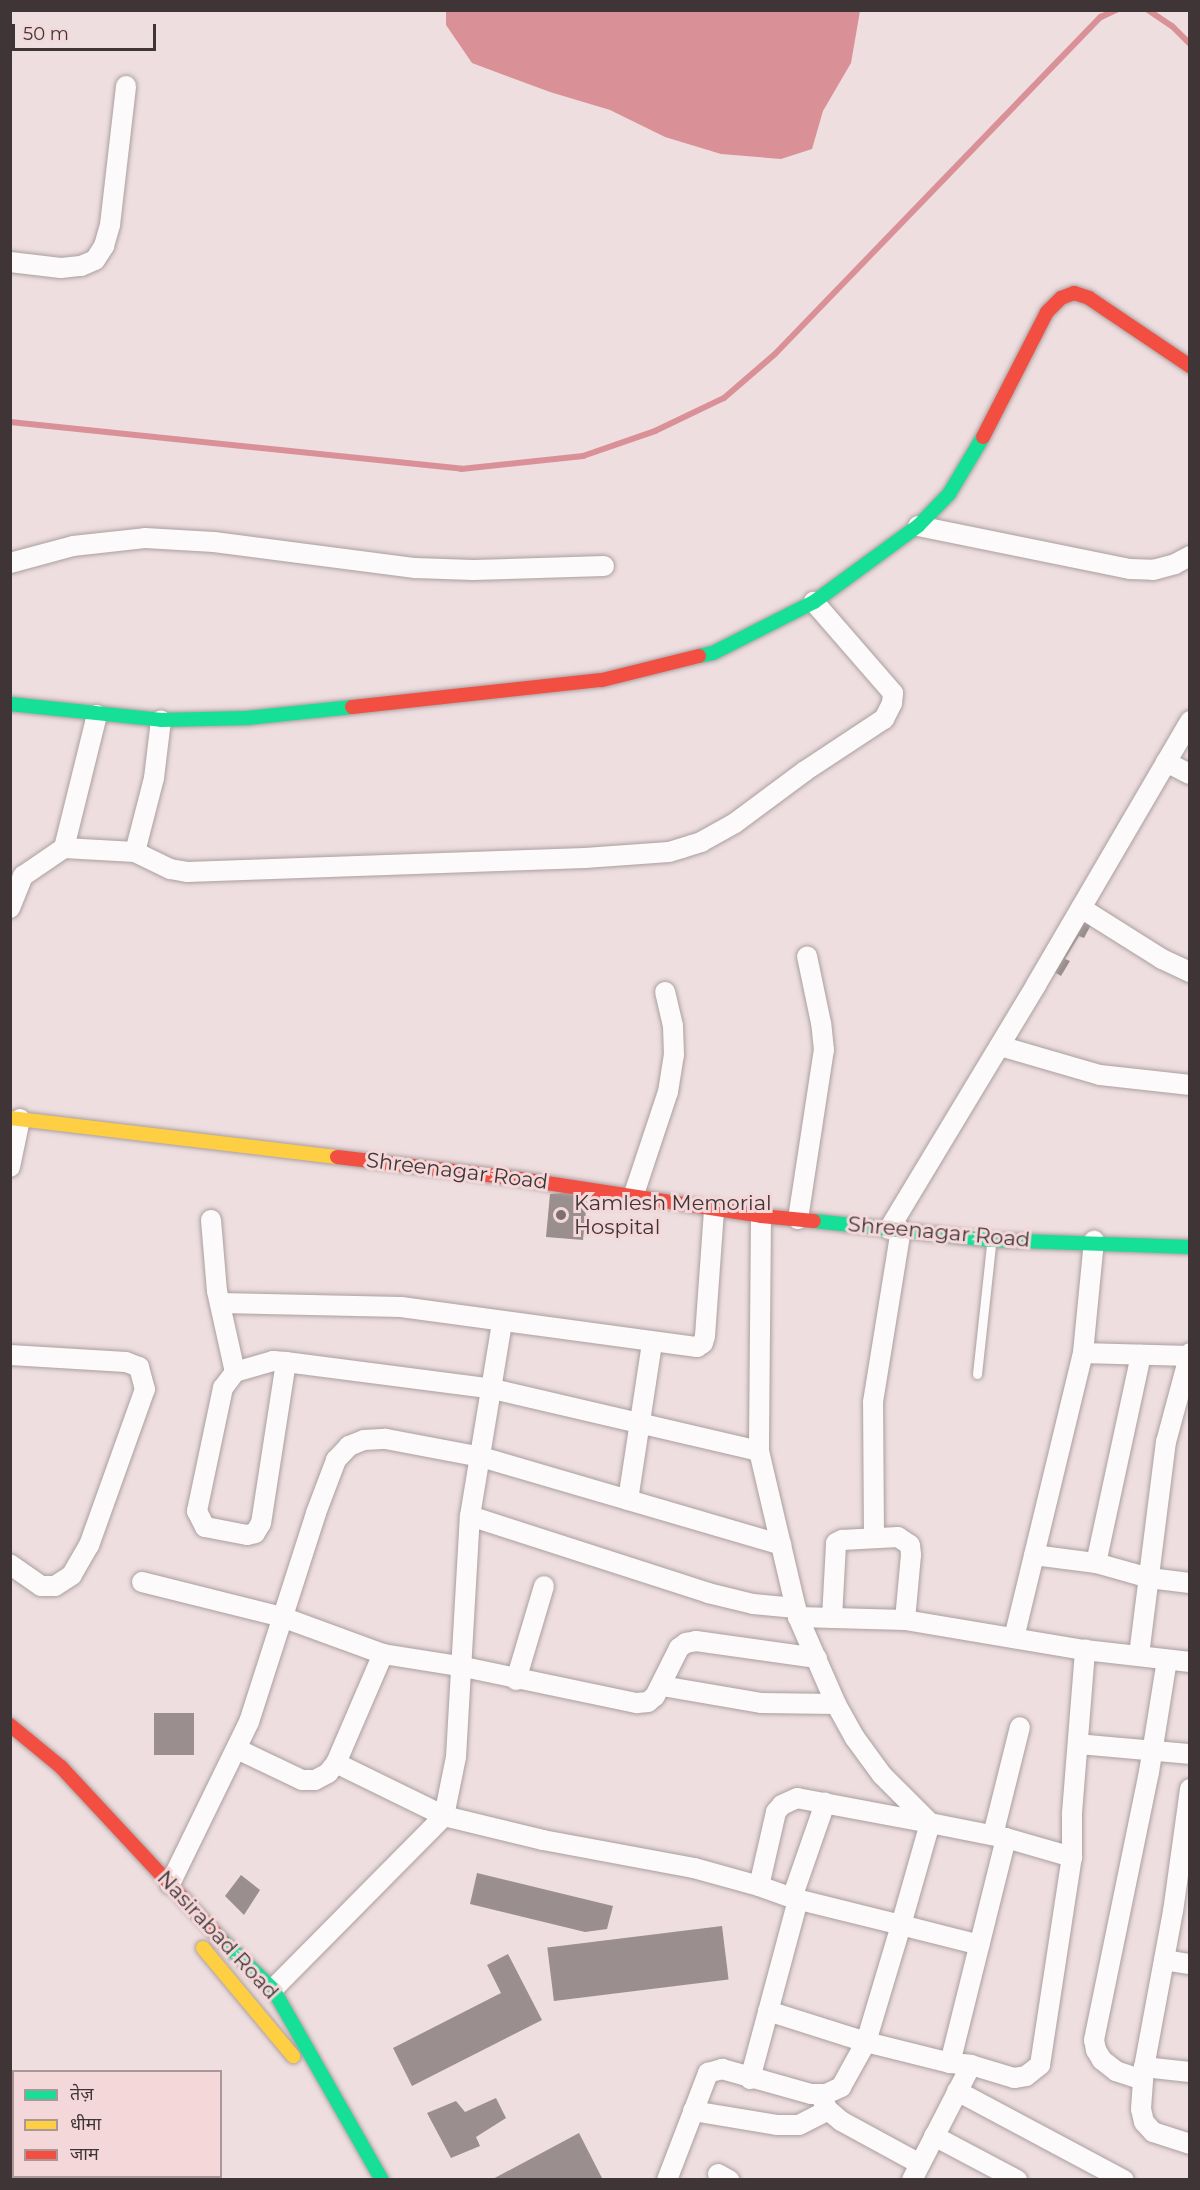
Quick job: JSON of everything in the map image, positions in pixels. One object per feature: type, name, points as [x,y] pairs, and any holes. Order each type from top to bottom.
[{"type":"main road","points":[[10,704],[161,720],[247,718],[602,680],[712,653],[814,602],[918,526],[949,494],[976,450],[1047,312],[1062,298],[1074,293],[1089,297],[1188,362]]},
{"type":"main road","name":"Shreenagar Road","points":[[15,1118],[502,1176],[761,1216],[991,1240],[1094,1241],[1190,1247]]},
{"type":"main road","name":"Nasirabad Road","points":[[10,1725],[61,1767],[208,1926],[273,1989],[329,2083],[382,2180]]},
{"type":"main road","name":"Nasirabad Road","points":[[120,1851],[143,1877]]},
{"type":"main road","name":"Nasirabad Road","points":[[195,1939],[298,2063],[333,2115],[356,2163]]},
{"type":"street","points":[[10,262],[61,267],[81,266],[95,260],[104,246],[110,225],[126,86]]},
{"type":"street","points":[[918,526],[1131,569],[1153,570],[1175,564],[1190,556]]},
{"type":"street","points":[[10,562],[73,546],[144,538],[214,542],[415,568],[473,570],[604,566]]},
{"type":"street","points":[[10,908],[23,876],[64,848],[135,852],[143,858],[170,869],[187,872],[585,858],[669,852],[701,842],[735,823],[805,771],[884,719],[892,703],[893,693],[814,602]]},
{"type":"street","points":[[64,848],[97,715]]},
{"type":"street","points":[[135,852],[154,778],[161,720]]},
{"type":"street","points":[[874,1538],[873,1402],[895,1230],[1190,721]]},
{"type":"street","points":[[1166,762],[1190,774]]},
{"type":"street","points":[[1081,908],[1162,959],[1190,972]]},
{"type":"street","points":[[798,1219],[824,1050],[821,1023],[807,956]]},
{"type":"street","points":[[633,1197],[668,1092],[674,1055],[674,1026],[665,992]]},
{"type":"street","points":[[1000,1046],[1100,1075],[1190,1085]]},
{"type":"street","points":[[10,1167],[15,1118]]},
{"type":"street","points":[[220,1303],[401,1307],[502,1323],[690,1347],[703,1343],[714,1209]]},
{"type":"street","points":[[761,1216],[759,1451],[797,1612],[836,1704],[855,1738],[882,1775],[930,1823]]},
{"type":"street","points":[[212,1220],[213,1266],[235,1372]]},
{"type":"street","points":[[1014,1638],[1083,1353],[1094,1241]]},
{"type":"street","points":[[273,1989],[444,1816],[456,1756],[464,1667],[470,1516],[493,1389],[502,1323]]},
{"type":"street","points":[[628,1500],[652,1343]]},
{"type":"street","points":[[1083,1353],[1189,1355],[1166,1442],[1139,1655]]},
{"type":"street","points":[[1096,1563],[1141,1354]]},
{"type":"street","points":[[10,1355],[126,1362],[139,1367],[145,1389],[89,1545],[72,1575],[55,1586],[41,1586],[10,1564]]},
{"type":"street","points":[[286,1362],[261,1523],[255,1533],[247,1535],[205,1527],[197,1511],[223,1388],[235,1372],[273,1361],[286,1362],[493,1389],[759,1451]]},
{"type":"street","points":[[170,1884],[249,1722],[336,1460],[350,1446],[364,1440],[386,1439],[481,1457],[781,1545]]},
{"type":"street","points":[[470,1516],[708,1593],[753,1604],[832,1618],[905,1620],[1085,1650],[1190,1662]]},
{"type":"street","points":[[832,1618],[836,1543],[874,1538],[898,1538],[910,1545],[911,1555],[905,1620]]},
{"type":"street","points":[[1034,1555],[1096,1563],[1149,1578],[1190,1583]]},
{"type":"street","points":[[142,1582],[282,1617],[383,1654],[464,1667],[516,1680],[637,1703],[648,1702],[662,1686],[679,1648],[686,1642],[707,1642],[817,1658]]},
{"type":"street","points":[[516,1680],[544,1586]]},
{"type":"street","points":[[768,2011],[866,2042],[950,2063],[971,2065],[1014,2078],[1026,2076],[1040,2065],[1072,1857],[1085,1650]]},
{"type":"street","points":[[237,1749],[302,1780],[322,1777],[336,1763],[383,1654]]},
{"type":"street","points":[[1167,1660],[1152,1750],[1094,2040],[1096,2050],[1102,2060],[1116,2071],[1190,2072]]},
{"type":"street","points":[[662,1686],[760,1703],[836,1704]]},
{"type":"street","points":[[950,2063],[980,1945],[1020,1726]]},
{"type":"street","points":[[1078,1744],[1190,1754]]},
{"type":"street","points":[[336,1763],[444,1816],[543,1840],[694,1868],[759,1886],[795,1899],[980,1945]]},
{"type":"street","points":[[1190,1789],[1181,1912],[1164,1960],[1144,2073],[1141,2109],[1144,2122],[1153,2132],[1174,2141],[1190,2144]]},
{"type":"street","points":[[759,1886],[776,1812],[782,1805],[797,1798],[1000,1837],[1072,1857]]},
{"type":"street","points":[[750,2079],[795,1899],[825,1803]]},
{"type":"street","points":[[693,2111],[778,2125],[799,2125],[824,2102],[826,2094],[841,2087],[866,2042],[930,1823]]},
{"type":"street","points":[[1164,1960],[1190,1964]]},
{"type":"street","points":[[667,2180],[708,2073],[722,2069],[824,2102],[841,2121],[916,2172],[971,2065]]},
{"type":"street","points":[[957,2091],[1124,2180]]},
{"type":"street","points":[[934,2136],[1017,2180]]},
{"type":"lane","points":[[977,1374],[991,1240]]},
{"type":"shaded area","points":[[446,10],[860,11],[851,63],[823,111],[812,149],[781,159],[721,154],[665,137],[610,110],[550,92],[472,63],[446,25]]},
{"type":"building","points":[[1083,917],[1092,923],[1084,938],[1079,936],[1065,959],[1070,961],[1061,976],[1051,970]]},
{"type":"building","points":[[588,1191],[583,1240],[546,1237],[550,1194]]},
{"type":"building","points":[[154,1713],[194,1713],[194,1755],[154,1755]]},
{"type":"building","points":[[477,1873],[613,1906],[607,1929],[585,1932],[470,1904]]},
{"type":"building","points":[[241,1875],[260,1890],[244,1915],[225,1896]]},
{"type":"building","points":[[722,1926],[729,1980],[554,2001],[547,1947]]},
{"type":"building","points":[[508,1954],[542,2020],[412,2086],[393,2048],[501,1993],[487,1965]]},
{"type":"building","points":[[496,2098],[506,2118],[476,2137],[480,2146],[451,2158],[427,2113],[456,2101],[465,2112]]},
{"type":"building","points":[[579,2133],[603,2180],[491,2180]]},
{"type":"waterway","points":[[10,422],[461,469],[583,456],[655,431],[724,398],[775,354],[1101,17],[1116,10]]},
{"type":"waterway","points":[[1148,10],[1172,26],[1190,44]]},
{"type":"traffic: fast","points":[[699,656],[713,653],[814,602],[918,526],[949,494],[983,437]]},
{"type":"traffic: fast","points":[[10,704],[161,720],[247,718],[352,707]]},
{"type":"traffic: fast","points":[[814,1221],[991,1240],[1190,1247]]},
{"type":"traffic: fast","points":[[222,1940],[273,1989],[382,2180]]},
{"type":"traffic: slow","points":[[10,1118],[337,1157]]},
{"type":"traffic: slow","points":[[203,1948],[293,2056]]},
{"type":"traffic: jam","points":[[983,437],[1047,312],[1061,298],[1074,293],[1089,298],[1190,366]]},
{"type":"traffic: jam","points":[[352,707],[602,680],[699,656]]},
{"type":"traffic: jam","points":[[337,1157],[514,1178],[761,1216],[814,1221]]},
{"type":"traffic: jam","points":[[10,1725],[61,1767],[222,1940]]},
{"type":"place","name":"Kamlesh Memorial Hospital","points":[[561,1215]]}]
